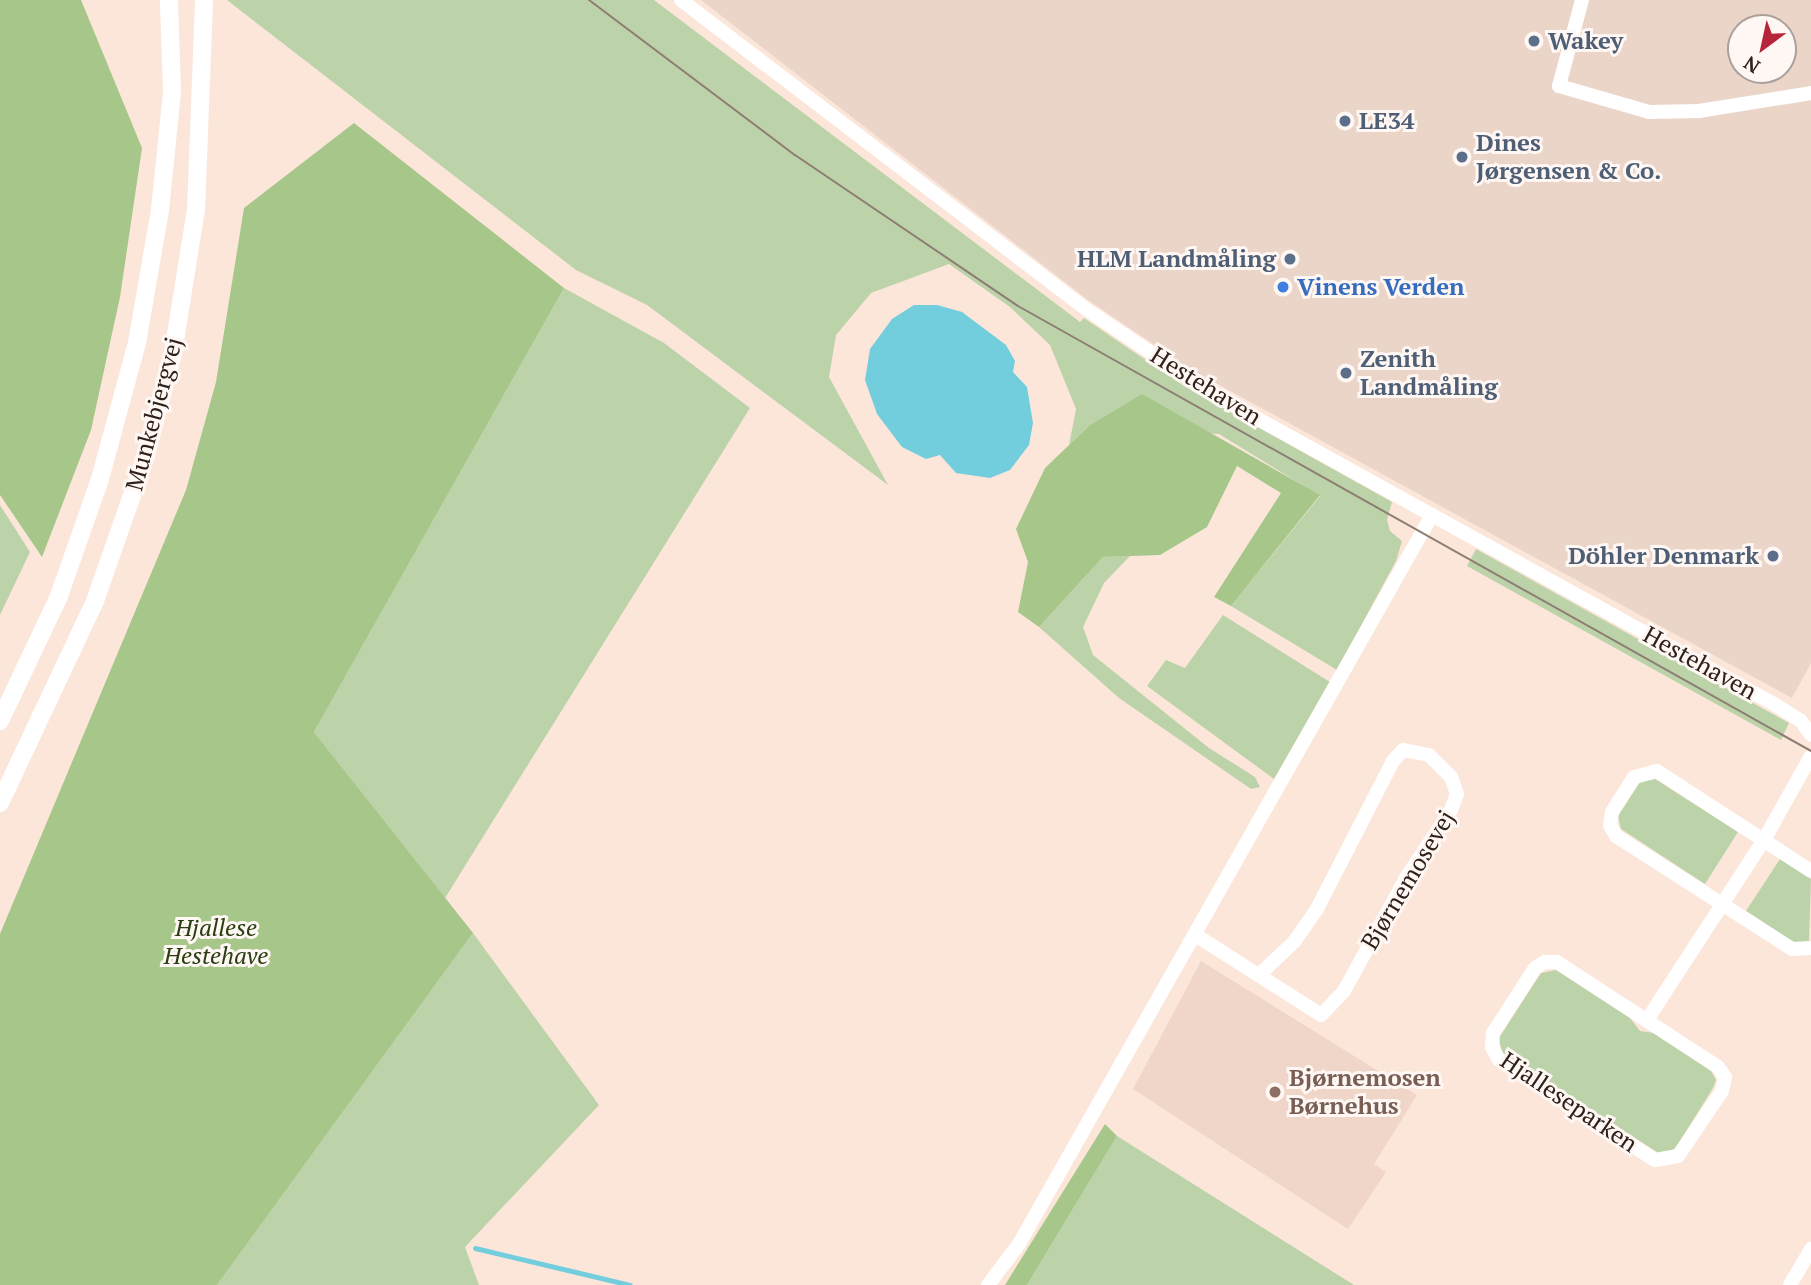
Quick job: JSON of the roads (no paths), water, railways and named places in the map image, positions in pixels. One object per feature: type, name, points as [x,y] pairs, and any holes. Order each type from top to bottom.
[{"type":"street","name":"Munkebjergvej","points":[[0,721],[59,596],[100,480],[137,343],[160,210],[172,92],[169,0]]},
{"type":"street","name":"Munkebjergvej","points":[[0,803],[95,601],[146,455],[173,353],[196,210],[204,0]]},
{"type":"street","name":"Hestehaven","points":[[681,0],[1086,309],[1211,393],[1774,704],[1801,721],[1811,735]]},
{"type":"street","points":[[1582,0],[1559,86],[1649,112],[1699,111],[1811,93]]},
{"type":"street","points":[[988,1285],[1019,1244],[1197,936],[1432,515]]},
{"type":"street","name":"Bjørnemosevej","points":[[1197,936],[1321,1015],[1345,991],[1406,878],[1454,802],[1457,794],[1451,777],[1429,755],[1404,750],[1393,761],[1317,909],[1295,942],[1259,975]]},
{"type":"street","points":[[1647,1020],[1764,840],[1811,756]]},
{"type":"street","points":[[1811,870],[1657,771],[1634,777],[1612,812],[1610,825],[1616,836],[1792,949],[1811,948]]},
{"type":"street","name":"Hjalleseparken","points":[[1545,962],[1558,962],[1647,1020],[1718,1067],[1725,1077],[1722,1091],[1678,1156],[1668,1161],[1655,1160],[1511,1067],[1492,1047],[1493,1033],[1535,968],[1545,962]]},
{"type":"street","points":[[1790,1285],[1811,1249]]},
{"type":"water","points":[[914,305],[937,305],[962,312],[1006,345],[1015,361],[1013,372],[1027,387],[1033,423],[1029,445],[1010,470],[990,478],[956,473],[940,455],[926,459],[902,447],[877,414],[865,380],[870,349],[892,319]]},
{"type":"waterway","points":[[475,1248],[630,1285]]},
{"type":"tram line","points":[[589,0],[795,155],[1018,306],[1811,751]]},
{"type":"place","name":"Wakey","points":[[1534,41]]},
{"type":"place","name":"LE34","points":[[1345,121]]},
{"type":"place","name":"Dines Jørgensen & Co.","points":[[1462,157]]},
{"type":"place","name":"HLM Landmåling","points":[[1290,259]]},
{"type":"place","name":"Vinens Verden","points":[[1283,287]]},
{"type":"place","name":"Zenith Landmåling","points":[[1346,373]]},
{"type":"place","name":"Döhler Denmark","points":[[1773,556]]},
{"type":"place","name":"Bjørnemosen Børnehus","points":[[1275,1092]]},
{"type":"park label","name":"Hjallese Hestehave","points":[[216,942]]}]
